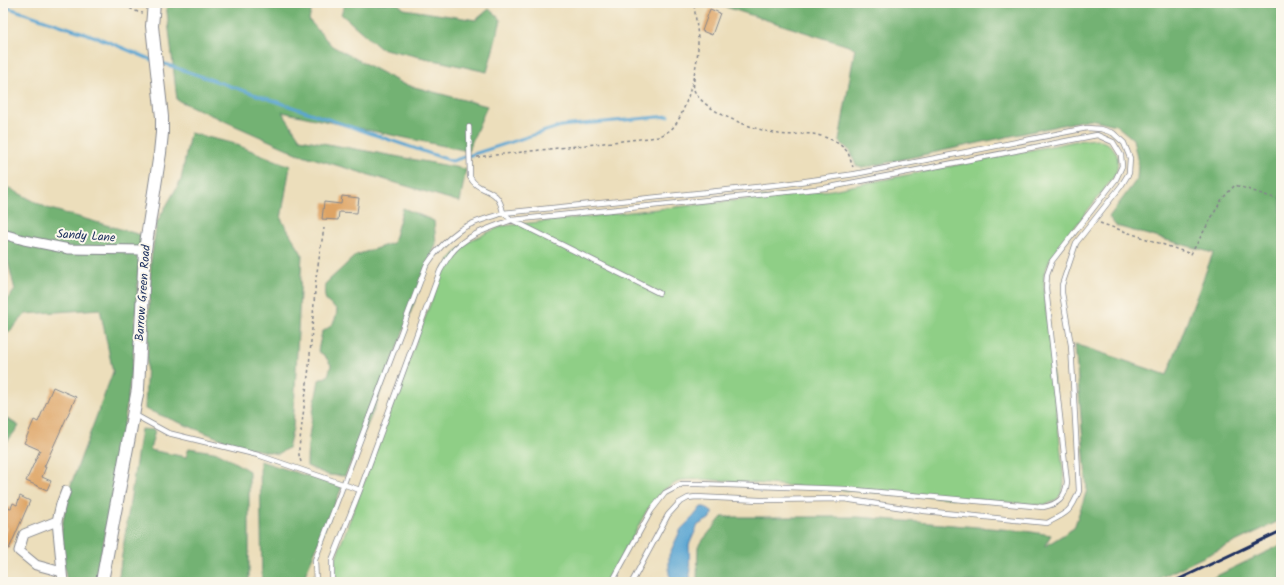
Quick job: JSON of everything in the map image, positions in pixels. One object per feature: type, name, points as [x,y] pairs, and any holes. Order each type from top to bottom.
[{"type":"street","name":"Barrow Green Road","points":[[103,582],[138,389],[145,250],[162,133],[162,117],[152,34],[153,7]]},
{"type":"street","name":"Sandy Lane","points":[[3,234],[69,249],[145,250]]},
{"type":"street","points":[[63,582],[57,522],[66,491]]},
{"type":"street","points":[[57,522],[24,534],[19,551],[36,565],[62,572]]},
{"type":"lane","points":[[469,128],[470,177],[472,182],[498,198],[502,204],[503,213],[512,220],[659,293]]},
{"type":"lane","points":[[316,582],[315,560],[426,266],[435,252],[461,230],[480,221],[503,213],[785,184],[855,174],[1086,128],[1101,129],[1113,133],[1124,143],[1130,158],[1130,173],[1076,243],[1062,285],[1062,294],[1071,345],[1079,491],[1073,505],[1064,515],[1047,524],[924,511],[844,499],[760,500],[696,497],[688,498],[679,502],[668,515],[632,582]]},
{"type":"lane","points":[[333,582],[332,560],[360,490],[440,271],[451,254],[466,240],[478,233],[512,220],[825,188],[1097,135],[1113,142],[1121,155],[1122,166],[1116,179],[1052,262],[1047,275],[1046,288],[1067,482],[1066,491],[1061,499],[1053,505],[1042,507],[845,489],[682,484],[665,493],[651,511],[612,582]]},
{"type":"lane","points":[[133,414],[168,433],[258,454],[360,490]]},
{"type":"path","points":[[129,3],[129,8],[138,12],[147,13],[153,7]]},
{"type":"path","points":[[694,3],[698,44],[694,89],[700,98],[710,108],[722,115],[752,126],[780,134],[814,134],[842,146],[848,154],[855,174]]},
{"type":"path","points":[[1279,3],[1281,16]]},
{"type":"path","points":[[469,158],[658,137],[665,134],[675,126],[688,99],[694,76]]},
{"type":"path","points":[[1094,221],[1191,254],[1222,199],[1235,185],[1274,198],[1281,198]]},
{"type":"path","points":[[308,472],[302,464],[299,455],[299,448],[309,367],[316,278],[324,228]]},
{"type":"green space","points":[[166,3],[313,3],[309,20],[332,46],[403,84],[487,106],[468,151],[282,112],[300,139],[466,169],[460,202],[299,154],[177,100]]},
{"type":"green space","points":[[346,3],[397,3],[404,9],[476,20],[489,9],[501,20],[487,72],[380,48],[341,14]]},
{"type":"green space","points":[[713,3],[1281,3],[1281,520],[1151,582],[697,582],[698,546],[722,517],[858,517],[1025,531],[1051,535],[1044,547],[1074,528],[1087,490],[1075,344],[1167,375],[1213,253],[1116,226],[1109,217],[1137,179],[1138,163],[1133,139],[1116,125],[1090,119],[862,168],[856,166],[851,152],[839,141],[855,48]]},
{"type":"green space","points":[[190,133],[232,143],[290,166],[281,219],[302,254],[293,428],[288,448],[278,454],[239,446],[145,409],[151,260],[157,222],[181,180]]},
{"type":"green space","points":[[1097,139],[1109,145],[1116,152],[1118,161],[1116,174],[1050,259],[1044,274],[1044,290],[1064,482],[1062,492],[1058,498],[1052,502],[1043,505],[701,479],[681,480],[663,490],[647,510],[608,582],[337,582],[334,577],[335,560],[442,272],[453,255],[469,241],[502,226],[832,190],[1076,141]]},
{"type":"green space","points":[[3,185],[47,208],[141,235],[133,360],[119,460],[96,582],[67,582],[60,542],[67,495],[113,372],[100,309],[26,314],[3,338],[3,305],[15,290],[6,253],[3,252]]},
{"type":"green space","points":[[403,208],[434,221],[436,244],[374,410],[345,476],[328,475],[307,466],[309,433],[319,380],[328,376],[331,365],[325,356],[318,351],[322,332],[333,323],[336,317],[337,309],[327,302],[325,296],[325,284],[356,255],[393,243]]},
{"type":"green space","points":[[3,416],[19,426],[3,447]]},
{"type":"green space","points":[[141,429],[155,430],[150,450],[186,457],[189,448],[219,453],[249,471],[249,582],[118,582]]},
{"type":"green space","points":[[260,461],[342,487],[302,582],[262,582]]},
{"type":"green space","points":[[1281,545],[1281,582],[1204,582]]},
{"type":"water","points":[[701,507],[705,507],[713,513],[709,519],[698,525],[689,545],[691,582],[673,582],[669,574],[669,555],[681,529]]},
{"type":"building","points":[[710,9],[720,13],[712,35],[702,31]]},
{"type":"building","points":[[342,196],[359,198],[357,213],[339,212],[338,220],[322,219],[324,202],[341,204]]},
{"type":"building","points":[[53,387],[76,397],[44,467],[46,467],[42,477],[51,481],[47,490],[26,481],[40,450],[24,443],[34,420],[38,422]]},
{"type":"building","points":[[20,496],[30,501],[9,549],[3,546],[3,539],[7,528],[3,526],[5,516],[3,515],[3,506],[11,508],[13,503],[17,505]]},
{"type":"waterway","points":[[3,6],[99,38],[152,60]]},
{"type":"waterway","points":[[159,62],[452,161],[561,126],[669,116]]},
{"type":"railway","points":[[1173,582],[1281,531]]}]
